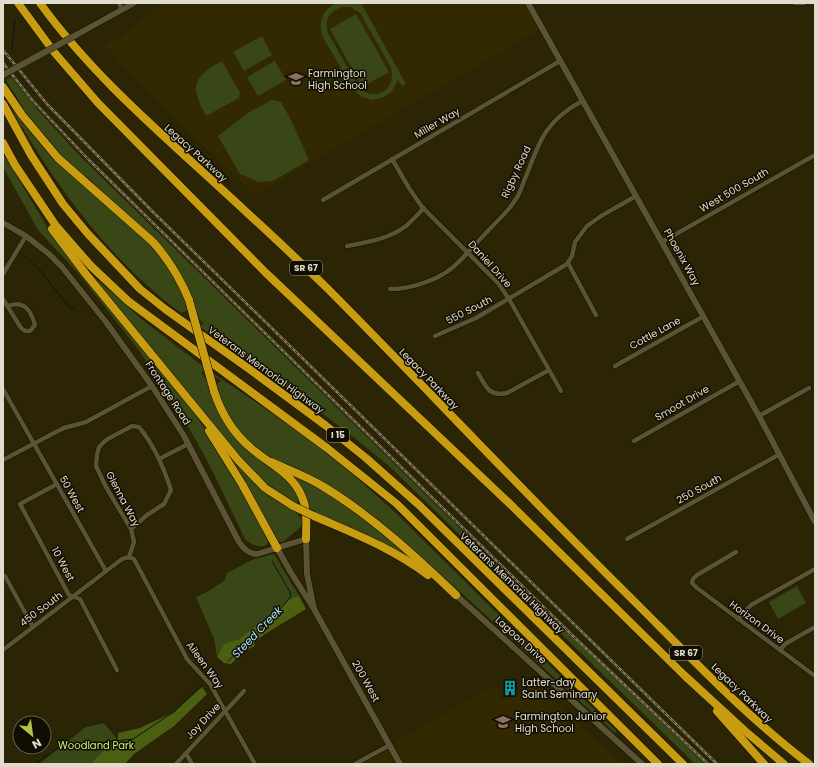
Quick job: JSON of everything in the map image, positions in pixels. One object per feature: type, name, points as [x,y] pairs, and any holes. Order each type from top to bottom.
[{"type":"highway","name":"SR 67","points":[[18,3],[54,52],[98,103],[238,246],[302,309],[509,503],[684,675]]},
{"type":"highway","name":"Legacy Parkway","points":[[40,3],[75,47],[126,102],[244,209],[328,289],[619,587],[744,710],[777,740],[809,764]]},
{"type":"highway","points":[[3,87],[22,115],[58,158],[153,242],[174,268],[189,300],[214,391],[221,409],[237,434],[251,448],[271,462],[291,480],[302,497],[306,513],[306,539]]},
{"type":"highway","name":"Veterans Memorial Highway","points":[[3,104],[31,155],[63,204],[88,234],[140,289],[165,309],[325,425],[378,469],[424,510],[683,764]]},
{"type":"highway","name":"I 15","points":[[3,143],[15,165],[56,226],[91,266],[128,301],[327,448],[397,504],[658,764]]},
{"type":"highway","points":[[15,165],[48,224],[65,247],[250,474],[265,488],[293,506],[395,552],[456,596]]},
{"type":"highway","points":[[190,401],[242,484],[277,548]]},
{"type":"highway","points":[[271,462],[323,486],[359,510],[410,551],[456,596]]},
{"type":"highway","points":[[684,675],[764,764]]},
{"type":"highway","points":[[684,675],[745,731],[784,764]]},
{"type":"street","points":[[119,3],[122,10]]},
{"type":"street","points":[[3,75],[134,3]]},
{"type":"street","name":"Phoenix Way","points":[[528,3],[740,381],[815,522]]},
{"type":"street","points":[[795,3],[804,3]]},
{"type":"street","name":"Miller Way","points":[[323,200],[560,61]]},
{"type":"street","name":"Rigby Road","points":[[390,289],[403,289],[420,284],[437,277],[452,268],[517,198],[540,141],[550,125],[563,113],[582,101]]},
{"type":"street","name":"West 500 South","points":[[662,242],[815,154]]},
{"type":"street","name":"Daniel Drive","points":[[392,159],[412,193],[424,208],[498,283],[509,299],[561,391]]},
{"type":"street","points":[[596,315],[568,263],[572,256],[575,242],[588,226],[600,216],[636,196]]},
{"type":"street","points":[[347,246],[394,234],[406,226],[424,208]]},
{"type":"street","name":"Frontage Road","points":[[3,223],[26,236],[49,254],[62,267],[106,322],[152,386],[188,444],[241,546],[246,551],[254,554],[306,539]]},
{"type":"street","points":[[3,274],[26,236]]},
{"type":"street","name":"550 South","points":[[435,336],[476,318],[568,263]]},
{"type":"street","points":[[3,299],[21,328],[25,331],[30,331],[33,329],[35,325],[33,320],[23,304],[14,303],[8,306]]},
{"type":"street","name":"Cottle Lane","points":[[615,366],[704,316]]},
{"type":"street","points":[[478,373],[489,390],[494,394],[500,395],[507,394],[549,370]]},
{"type":"street","name":"Smoot Drive","points":[[634,441],[740,381]]},
{"type":"street","points":[[3,460],[64,428],[86,422],[152,386]]},
{"type":"street","points":[[759,416],[809,388]]},
{"type":"street","name":"50 West","points":[[3,389],[106,571]]},
{"type":"street","points":[[3,403],[9,400]]},
{"type":"street","name":"Glenna Way","points":[[129,557],[134,542],[131,529],[106,487],[96,466],[99,448],[106,440],[132,426],[139,427],[159,459]]},
{"type":"street","points":[[131,529],[164,504],[171,490],[167,476],[159,459],[188,444]]},
{"type":"street","name":"250 South","points":[[628,539],[780,454]]},
{"type":"street","name":"10 West","points":[[57,484],[20,504],[69,595],[80,599],[117,670]]},
{"type":"street","points":[[306,539],[307,574],[314,609]]},
{"type":"street","points":[[277,548],[314,609]]},
{"type":"street","name":"Horizon Drive","points":[[736,552],[697,575],[693,579],[692,583],[815,676]]},
{"type":"street","name":"450 South","points":[[3,650],[122,559],[129,557]]},
{"type":"street","name":"Aileen Way","points":[[129,557],[134,559],[188,659],[210,684],[255,764]]},
{"type":"street","points":[[738,619],[751,604],[815,569]]},
{"type":"street","points":[[4,576],[33,627]]},
{"type":"street","name":"Lagoon Drive","points":[[456,596],[642,764]]},
{"type":"street","name":"200 West","points":[[314,609],[400,764]]},
{"type":"street","points":[[780,650],[785,644],[815,627]]},
{"type":"street","name":"Joy Drive","points":[[176,764],[244,691]]},
{"type":"street","points":[[355,764],[390,745]]},
{"type":"street","points":[[186,753],[192,764]]},
{"type":"shaded area","name":"Farmington High School","points":[[163,3],[524,3],[539,30],[255,195],[169,113],[104,45],[124,34]]},
{"type":"shaded area","name":"Farmington Junior High School","points":[[535,684],[623,764],[404,764],[393,743],[494,685],[503,701]]},
{"type":"shaded area","points":[[388,748],[397,764],[360,764]]},
{"type":"green space","points":[[336,3],[361,3],[406,84],[402,86],[398,80],[392,91],[384,97],[372,100],[362,97],[353,89],[322,33],[322,18],[327,9]],"holes":[[[351,7],[360,13],[390,66],[392,74],[389,87],[379,93],[372,94],[359,88],[328,33],[327,24],[331,13],[338,8]]]},
{"type":"green space","points":[[356,14],[389,72],[362,87],[330,29]]},
{"type":"green space","points":[[262,36],[272,55],[244,71],[233,52]]},
{"type":"green space","points":[[222,61],[240,93],[239,98],[206,116],[196,90],[197,84],[205,72]]},
{"type":"green space","points":[[275,61],[286,80],[258,96],[247,77]]},
{"type":"green space","points":[[11,77],[37,109],[78,154],[553,619],[705,764],[695,764],[390,467],[321,412],[200,327],[199,325],[204,324],[196,315],[180,273],[91,180],[56,150],[26,115],[24,109],[6,80]]},
{"type":"green space","points":[[272,100],[281,102],[309,160],[273,181],[258,182],[240,174],[218,136],[249,112]]},
{"type":"green space","points":[[12,107],[20,117],[146,238],[171,267],[190,310],[181,313],[138,277],[99,236],[47,167],[17,120]]},
{"type":"green space","points":[[3,153],[52,235],[179,392],[197,417],[269,537],[267,545],[255,545],[245,539],[210,466],[182,415],[138,349],[78,273],[38,230],[3,167]]},
{"type":"green space","points":[[92,275],[145,322],[204,367],[205,370],[201,373],[208,381],[221,416],[285,478],[300,496],[296,505],[264,481],[245,463]]},
{"type":"green space","points":[[211,372],[306,437],[360,481],[400,517],[616,731],[615,733],[412,548],[378,520],[341,496],[292,471],[260,451],[235,425],[226,411],[215,385],[221,381],[212,375]]},
{"type":"green space","points":[[217,437],[231,455],[296,511],[300,518],[303,515],[303,525],[283,542],[278,541]]},
{"type":"green space","points":[[290,474],[326,492],[359,512],[430,572],[383,543],[316,514],[311,508],[309,511],[304,492]]},
{"type":"green space","points":[[274,554],[299,596],[289,600],[239,639],[225,644],[217,657],[214,639],[196,597],[207,592],[225,580],[227,573],[254,559]]},
{"type":"green space","points":[[797,586],[806,603],[778,619],[769,602]]},
{"type":"green space","points":[[299,596],[306,609],[265,634],[254,643],[255,646],[246,650],[231,664],[224,663],[217,657],[224,644],[239,639],[289,600]]},
{"type":"green space","points":[[202,687],[207,694],[174,726],[134,754],[125,764],[91,764],[103,751],[118,748],[118,733],[140,728],[174,712]]},
{"type":"green space","name":"Woodland Park","points":[[104,723],[130,755],[124,764],[39,764],[52,755],[86,727]]},
{"type":"waterway","name":"Steed Creek","points":[[12,49],[15,20]]},
{"type":"waterway","name":"Steed Creek","points":[[25,256],[40,270],[68,306],[74,309]]},
{"type":"waterway","name":"Steed Creek","points":[[228,661],[271,621],[291,596],[272,561]]},
{"type":"waterway","name":"Steed Creek","points":[[35,764],[59,747],[133,739],[175,711],[202,685]]},
{"type":"railway","points":[[3,50],[47,104],[153,212],[717,764]]},
{"type":"railway","points":[[3,63],[33,101],[88,159],[573,636],[708,764]]},
{"type":"place","name":"Farmington High School","points":[[296,79]]},
{"type":"place","name":"Latter-day Saint Seminary","points":[[510,688]]},
{"type":"place","name":"Farmington Junior High School","points":[[503,722]]}]
